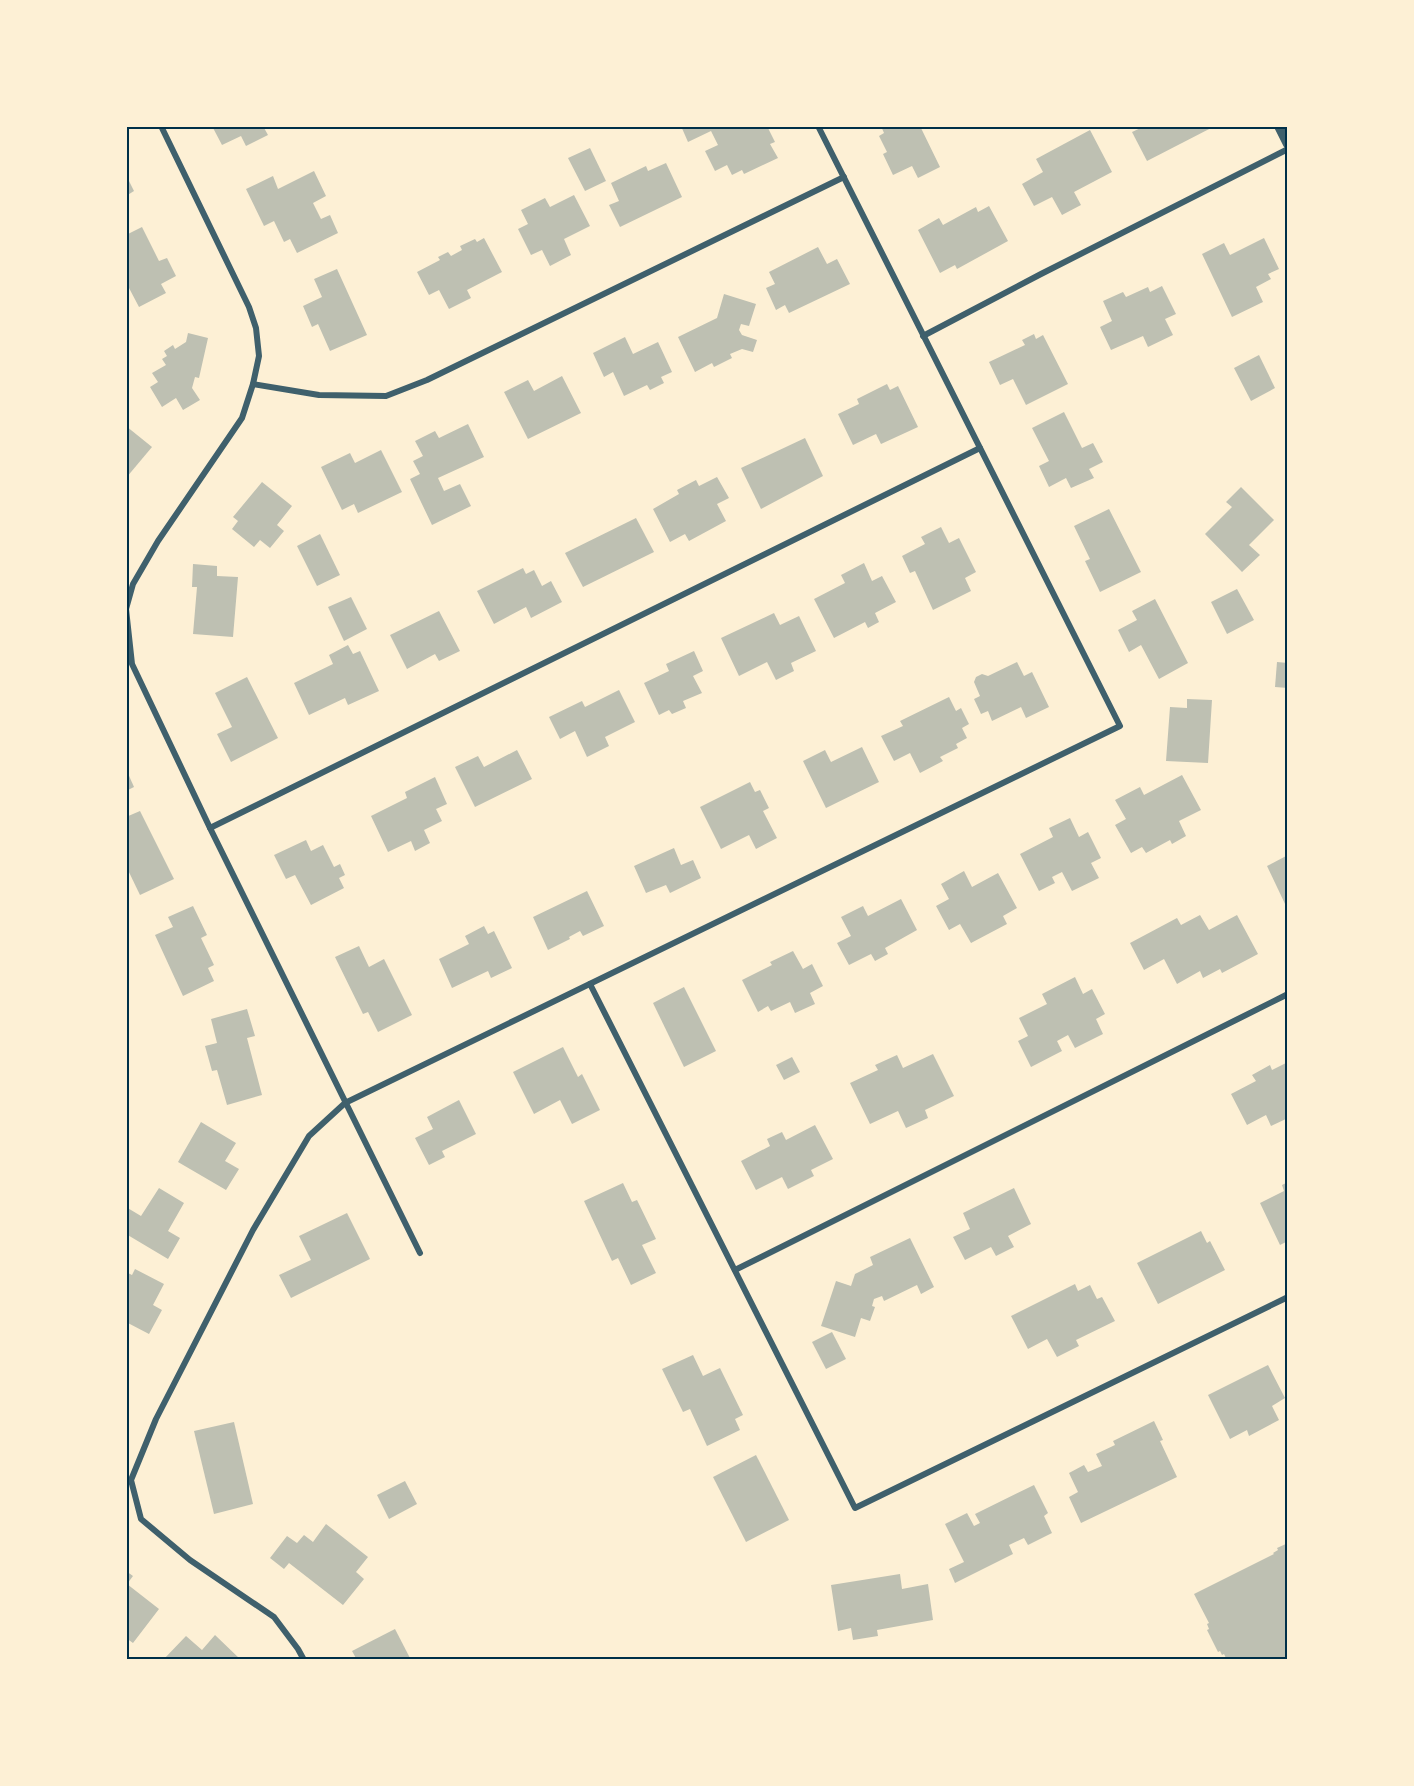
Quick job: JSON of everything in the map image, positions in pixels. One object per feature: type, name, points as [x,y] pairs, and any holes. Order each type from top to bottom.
[{"type":"street","points":[[161,126],[249,307],[256,328],[259,356],[242,418],[158,541],[133,584],[126,609],[132,664],[210,828],[420,1253]]},
{"type":"street","points":[[304,1660],[298,1648],[274,1617],[190,1560],[141,1520],[131,1480],[156,1419],[253,1230],[309,1136],[345,1103],[1120,726],[818,126]]},
{"type":"street","points":[[1279,126],[1288,144]]},
{"type":"street","points":[[923,336],[1288,149]]},
{"type":"street","points":[[253,384],[319,395],[386,396],[427,380],[844,177]]},
{"type":"street","points":[[210,828],[980,448]]},
{"type":"street","points":[[590,984],[855,1508],[1288,1297]]},
{"type":"street","points":[[735,1270],[1288,994]]},
{"type":"building","points":[[212,126],[263,126],[268,135],[246,146],[241,136],[222,145]]},
{"type":"building","points":[[681,126],[767,126],[775,142],[770,144],[778,158],[744,174],[742,170],[732,175],[727,165],[715,171],[705,151],[718,145],[711,131],[688,142]]},
{"type":"building","points":[[881,126],[920,126],[940,167],[918,178],[912,166],[893,175],[883,154],[887,152],[879,136],[884,133]]},
{"type":"building","points":[[1145,126],[1215,126],[1147,161],[1132,132]]},
{"type":"building","points":[[1090,130],[1112,172],[1074,192],[1081,205],[1062,215],[1052,197],[1034,206],[1022,184],[1043,172],[1036,159]]},
{"type":"building","points":[[590,148],[606,181],[585,191],[568,158]]},
{"type":"building","points":[[666,163],[682,197],[620,227],[609,205],[619,201],[611,183],[646,166],[648,171]]},
{"type":"building","points":[[314,171],[326,196],[313,203],[321,219],[330,215],[338,233],[297,253],[290,239],[284,242],[274,221],[264,226],[246,189],[273,176],[278,189]]},
{"type":"building","points":[[126,175],[134,191],[126,196]]},
{"type":"building","points":[[574,195],[590,226],[564,239],[571,255],[550,266],[542,250],[531,255],[518,229],[528,224],[521,210],[545,198],[550,207]]},
{"type":"building","points":[[989,206],[1008,241],[957,269],[955,265],[940,273],[918,230],[939,218],[943,225],[976,207],[978,212]]},
{"type":"building","points":[[142,227],[159,261],[167,258],[176,276],[161,284],[166,293],[139,307],[129,288],[126,290],[126,235]]},
{"type":"building","points":[[484,238],[502,272],[467,290],[471,298],[449,309],[439,290],[429,295],[417,272],[440,260],[438,257],[448,252],[451,256],[462,250],[460,246],[475,239],[477,242]]},
{"type":"building","points":[[1264,238],[1279,269],[1268,274],[1271,279],[1256,287],[1263,302],[1232,317],[1202,254],[1224,243],[1230,255]]},
{"type":"building","points":[[818,247],[827,264],[837,259],[850,284],[789,313],[785,305],[776,310],[766,288],[775,284],[769,272]]},
{"type":"building","points":[[337,269],[367,335],[330,351],[318,324],[312,327],[303,306],[322,297],[314,279]]},
{"type":"building","points":[[1162,286],[1176,314],[1165,319],[1173,335],[1148,347],[1143,336],[1111,350],[1100,327],[1112,321],[1103,301],[1123,292],[1126,297],[1148,287],[1150,292]]},
{"type":"building","points":[[724,294],[756,304],[749,326],[741,324],[739,330],[742,335],[757,340],[753,352],[742,349],[730,354],[732,358],[714,367],[712,363],[695,372],[678,337],[717,318]]},
{"type":"building","points":[[188,333],[208,338],[199,378],[195,377],[192,388],[200,400],[183,410],[176,398],[162,407],[150,387],[158,382],[152,373],[166,365],[162,359],[167,356],[164,351],[173,345],[175,349],[186,342]]},
{"type":"building","points":[[1034,334],[1036,339],[1043,335],[1068,384],[1026,405],[1013,379],[1000,385],[989,362],[1025,345],[1022,340]]},
{"type":"building","points":[[625,337],[633,354],[658,342],[672,372],[661,377],[664,383],[650,390],[647,385],[624,396],[613,372],[604,377],[593,353]]},
{"type":"building","points":[[1259,355],[1275,388],[1251,401],[1234,368]]},
{"type":"building","points":[[562,376],[581,413],[528,439],[504,392],[528,380],[534,391]]},
{"type":"building","points":[[887,384],[890,390],[898,386],[918,427],[881,444],[876,434],[853,445],[838,414],[859,404],[857,399]]},
{"type":"building","points":[[1064,412],[1082,448],[1093,443],[1103,462],[1089,469],[1094,478],[1071,488],[1066,478],[1049,487],[1039,466],[1049,461],[1032,428]]},
{"type":"building","points":[[468,424],[484,457],[438,478],[444,491],[460,484],[471,506],[432,525],[410,479],[420,474],[413,461],[423,456],[415,441],[435,431],[439,438]]},
{"type":"building","points":[[126,426],[152,447],[126,478]]},
{"type":"building","points":[[805,438],[823,476],[761,509],[741,468]]},
{"type":"building","points":[[381,450],[402,492],[358,513],[354,504],[342,510],[321,467],[350,453],[355,463]]},
{"type":"building","points":[[717,477],[729,498],[717,504],[726,521],[689,541],[685,534],[670,542],[653,509],[679,494],[677,490],[696,480],[699,486]]},
{"type":"building","points":[[262,482],[292,506],[277,525],[284,531],[270,548],[260,540],[254,547],[232,529],[238,521],[233,517]]},
{"type":"building","points":[[1241,487],[1274,520],[1249,545],[1260,555],[1242,572],[1205,534],[1232,507],[1226,502]]},
{"type":"building","points":[[1109,509],[1141,572],[1100,592],[1085,561],[1090,559],[1074,526]]},
{"type":"building","points":[[636,518],[654,552],[583,587],[565,553]]},
{"type":"building","points":[[941,527],[949,543],[959,538],[976,572],[965,578],[971,591],[933,610],[915,571],[910,573],[902,556],[925,544],[921,537]]},
{"type":"building","points":[[320,534],[340,575],[317,586],[297,546]]},
{"type":"building","points":[[864,563],[872,581],[882,576],[896,602],[875,613],[879,622],[868,628],[865,622],[834,638],[814,599],[845,583],[841,575]]},
{"type":"building","points":[[193,564],[217,566],[217,576],[238,577],[233,637],[193,634],[197,587],[192,587]]},
{"type":"building","points":[[523,568],[526,574],[534,570],[542,586],[551,581],[562,602],[531,618],[526,607],[494,624],[477,591]]},
{"type":"building","points":[[1237,589],[1254,620],[1227,634],[1211,602]]},
{"type":"building","points":[[351,597],[367,629],[344,641],[328,607]]},
{"type":"building","points":[[1155,599],[1188,663],[1159,679],[1141,645],[1129,652],[1118,630],[1137,620],[1132,611]]},
{"type":"building","points":[[439,611],[460,651],[439,661],[435,654],[407,669],[390,635]]},
{"type":"building","points":[[774,613],[780,625],[799,616],[816,651],[791,663],[794,671],[776,680],[767,662],[739,676],[721,638]]},
{"type":"building","points":[[348,645],[353,654],[360,651],[379,691],[348,705],[345,698],[309,715],[294,683],[333,664],[329,655]]},
{"type":"building","points":[[694,651],[703,671],[693,676],[702,693],[683,701],[686,708],[672,714],[669,710],[659,715],[644,683],[669,671],[666,664]]},
{"type":"building","points":[[1017,662],[1024,676],[1032,672],[1049,707],[1026,718],[1021,707],[992,721],[988,711],[981,714],[974,699],[980,696],[974,682],[976,677],[982,674],[988,676]]},
{"type":"building","points":[[1277,662],[1288,663],[1288,688],[1275,687]]},
{"type":"building","points":[[247,677],[278,738],[231,762],[217,734],[232,727],[215,693]]},
{"type":"building","points":[[619,690],[635,722],[605,737],[609,746],[587,757],[575,731],[560,739],[549,717],[582,701],[585,707]]},
{"type":"building","points":[[949,697],[956,711],[961,708],[969,724],[962,728],[967,738],[956,744],[958,748],[940,757],[943,761],[920,773],[910,753],[894,761],[881,736],[903,726],[900,721]]},
{"type":"building","points":[[1187,699],[1212,700],[1208,763],[1166,761],[1170,707],[1187,708]]},
{"type":"building","points":[[862,747],[879,782],[826,808],[803,761],[825,750],[831,762]]},
{"type":"building","points":[[517,750],[532,779],[475,807],[455,767],[478,756],[484,767]]},
{"type":"building","points":[[126,769],[134,787],[126,791]]},
{"type":"building","points":[[1182,775],[1201,810],[1179,821],[1186,836],[1172,844],[1170,840],[1146,853],[1142,847],[1131,853],[1115,825],[1126,819],[1115,800],[1140,787],[1144,795]]},
{"type":"building","points":[[435,777],[447,804],[436,809],[442,821],[424,830],[430,843],[415,851],[411,841],[388,852],[371,816],[407,798],[405,792]]},
{"type":"building","points":[[750,782],[755,792],[760,790],[769,808],[763,811],[777,838],[756,849],[749,835],[721,849],[700,807]]},
{"type":"building","points":[[140,811],[174,879],[140,895],[126,866],[126,817]]},
{"type":"building","points":[[1070,818],[1079,837],[1088,832],[1101,858],[1091,863],[1099,878],[1072,891],[1062,872],[1052,877],[1055,883],[1039,891],[1020,854],[1053,837],[1049,828]]},
{"type":"building","points":[[306,840],[311,851],[323,845],[334,867],[340,864],[345,875],[339,878],[344,888],[311,905],[295,875],[286,879],[274,855]]},
{"type":"building","points":[[674,848],[681,865],[693,860],[701,878],[670,893],[666,885],[646,893],[634,866]]},
{"type":"building","points":[[1288,855],[1288,905],[1286,906],[1267,866]]},
{"type":"building","points":[[964,871],[972,887],[998,873],[1017,908],[1003,916],[1007,924],[971,943],[960,924],[949,930],[936,906],[949,899],[941,884]]},
{"type":"building","points":[[587,891],[604,926],[583,936],[580,931],[548,950],[533,917]]},
{"type":"building","points":[[901,899],[917,930],[885,948],[888,954],[875,961],[871,954],[849,965],[837,943],[851,936],[841,917],[863,906],[868,916]]},
{"type":"building","points":[[193,906],[207,935],[201,938],[214,965],[208,968],[214,981],[183,996],[155,935],[173,927],[168,917]]},
{"type":"building","points":[[1200,915],[1209,930],[1237,915],[1258,954],[1222,973],[1220,969],[1203,978],[1200,971],[1177,984],[1164,959],[1144,970],[1130,943],[1177,918],[1181,925]]},
{"type":"building","points":[[484,926],[488,934],[494,931],[512,968],[491,978],[488,971],[452,988],[439,959],[469,944],[465,936]]},
{"type":"building","points":[[359,946],[369,967],[384,959],[412,1015],[378,1032],[368,1012],[363,1014],[335,957]]},
{"type":"building","points":[[793,951],[803,969],[812,964],[823,986],[810,993],[815,1004],[795,1013],[790,1002],[771,1011],[768,1006],[758,1012],[742,980],[772,965],[770,962]]},
{"type":"building","points":[[1075,977],[1083,994],[1092,989],[1105,1014],[1096,1019],[1103,1034],[1075,1048],[1068,1035],[1057,1041],[1062,1051],[1031,1067],[1018,1041],[1028,1036],[1019,1018],[1047,1004],[1042,994]]},
{"type":"building","points":[[684,987],[716,1051],[684,1067],[653,1003]]},
{"type":"building","points":[[247,1009],[255,1036],[247,1038],[262,1095],[227,1105],[217,1070],[212,1071],[205,1046],[217,1043],[211,1019]]},
{"type":"building","points":[[563,1047],[578,1077],[582,1074],[600,1110],[572,1124],[560,1100],[534,1114],[513,1072]]},
{"type":"building","points":[[933,1054],[954,1096],[925,1110],[928,1118],[906,1128],[898,1111],[870,1124],[850,1083],[878,1070],[875,1065],[897,1055],[903,1068]]},
{"type":"building","points":[[792,1057],[800,1072],[784,1080],[776,1065]]},
{"type":"building","points":[[1288,1062],[1288,1118],[1271,1126],[1266,1115],[1247,1125],[1231,1094],[1256,1081],[1252,1075],[1270,1065],[1272,1070]]},
{"type":"building","points":[[459,1100],[476,1134],[442,1151],[445,1157],[429,1165],[415,1138],[433,1129],[427,1117]]},
{"type":"building","points":[[201,1122],[236,1143],[225,1161],[239,1169],[226,1190],[178,1162]]},
{"type":"building","points":[[815,1125],[833,1159],[811,1170],[814,1176],[788,1189],[782,1177],[756,1190],[741,1161],[770,1146],[767,1139],[782,1132],[786,1140]]},
{"type":"building","points":[[1288,1182],[1288,1241],[1280,1245],[1260,1203],[1284,1191],[1282,1185]]},
{"type":"building","points":[[623,1183],[632,1202],[637,1200],[656,1239],[642,1245],[656,1273],[631,1285],[618,1258],[612,1261],[584,1201]]},
{"type":"building","points":[[159,1188],[184,1203],[168,1231],[180,1238],[168,1259],[126,1234],[126,1207],[141,1216]]},
{"type":"building","points":[[1014,1188],[1031,1224],[1008,1236],[1014,1247],[996,1256],[991,1247],[965,1260],[953,1237],[970,1229],[963,1213]]},
{"type":"building","points":[[347,1213],[370,1259],[291,1298],[279,1275],[311,1260],[299,1236]]},
{"type":"building","points":[[1201,1231],[1207,1243],[1210,1241],[1225,1270],[1158,1304],[1137,1263]]},
{"type":"building","points":[[910,1238],[934,1287],[921,1294],[917,1285],[884,1301],[882,1296],[874,1299],[872,1306],[875,1307],[870,1321],[861,1318],[855,1337],[821,1326],[836,1281],[851,1286],[855,1274],[873,1265],[870,1257]]},
{"type":"building","points":[[135,1269],[164,1284],[153,1305],[162,1310],[149,1334],[126,1322],[126,1272],[132,1275]]},
{"type":"building","points":[[1075,1284],[1078,1291],[1090,1285],[1097,1299],[1102,1297],[1115,1321],[1076,1340],[1079,1346],[1057,1357],[1047,1339],[1028,1349],[1011,1316]]},
{"type":"building","points":[[832,1332],[846,1359],[826,1369],[812,1342]]},
{"type":"building","points":[[693,1355],[703,1376],[720,1368],[743,1415],[735,1419],[740,1430],[707,1446],[690,1409],[683,1412],[662,1369]]},
{"type":"building","points":[[1268,1365],[1285,1398],[1272,1406],[1279,1420],[1249,1436],[1247,1430],[1230,1439],[1208,1395]]},
{"type":"building","points":[[1154,1421],[1163,1440],[1160,1441],[1177,1477],[1081,1523],[1069,1497],[1078,1492],[1069,1473],[1084,1465],[1088,1472],[1102,1466],[1096,1454],[1115,1445],[1113,1441]]},
{"type":"building","points":[[234,1422],[253,1504],[214,1514],[194,1431]]},
{"type":"building","points":[[756,1455],[789,1520],[746,1542],[713,1477]]},
{"type":"building","points":[[405,1481],[417,1504],[389,1519],[377,1495]]},
{"type":"building","points":[[1034,1485],[1048,1513],[1044,1516],[1052,1533],[1028,1545],[1024,1538],[1009,1545],[1013,1554],[955,1583],[949,1569],[964,1562],[945,1524],[967,1513],[974,1526],[980,1523],[975,1514]]},
{"type":"building","points":[[326,1524],[368,1557],[356,1572],[364,1579],[343,1605],[289,1563],[284,1569],[270,1558],[287,1536],[297,1543],[304,1535],[313,1542]]},
{"type":"building","points":[[1288,1543],[1288,1660],[1227,1660],[1224,1654],[1218,1652],[1207,1630],[1209,1623],[1194,1594],[1274,1554],[1277,1548]]},
{"type":"building","points":[[126,1571],[133,1576],[127,1584],[159,1609],[133,1643],[126,1638]]},
{"type":"building","points":[[900,1574],[902,1589],[928,1584],[933,1620],[877,1630],[878,1636],[853,1640],[851,1628],[838,1631],[831,1585]]},
{"type":"building","points":[[395,1629],[411,1660],[357,1660],[352,1651]]},
{"type":"building","points":[[215,1635],[239,1660],[163,1660],[186,1636],[202,1650]]}]
